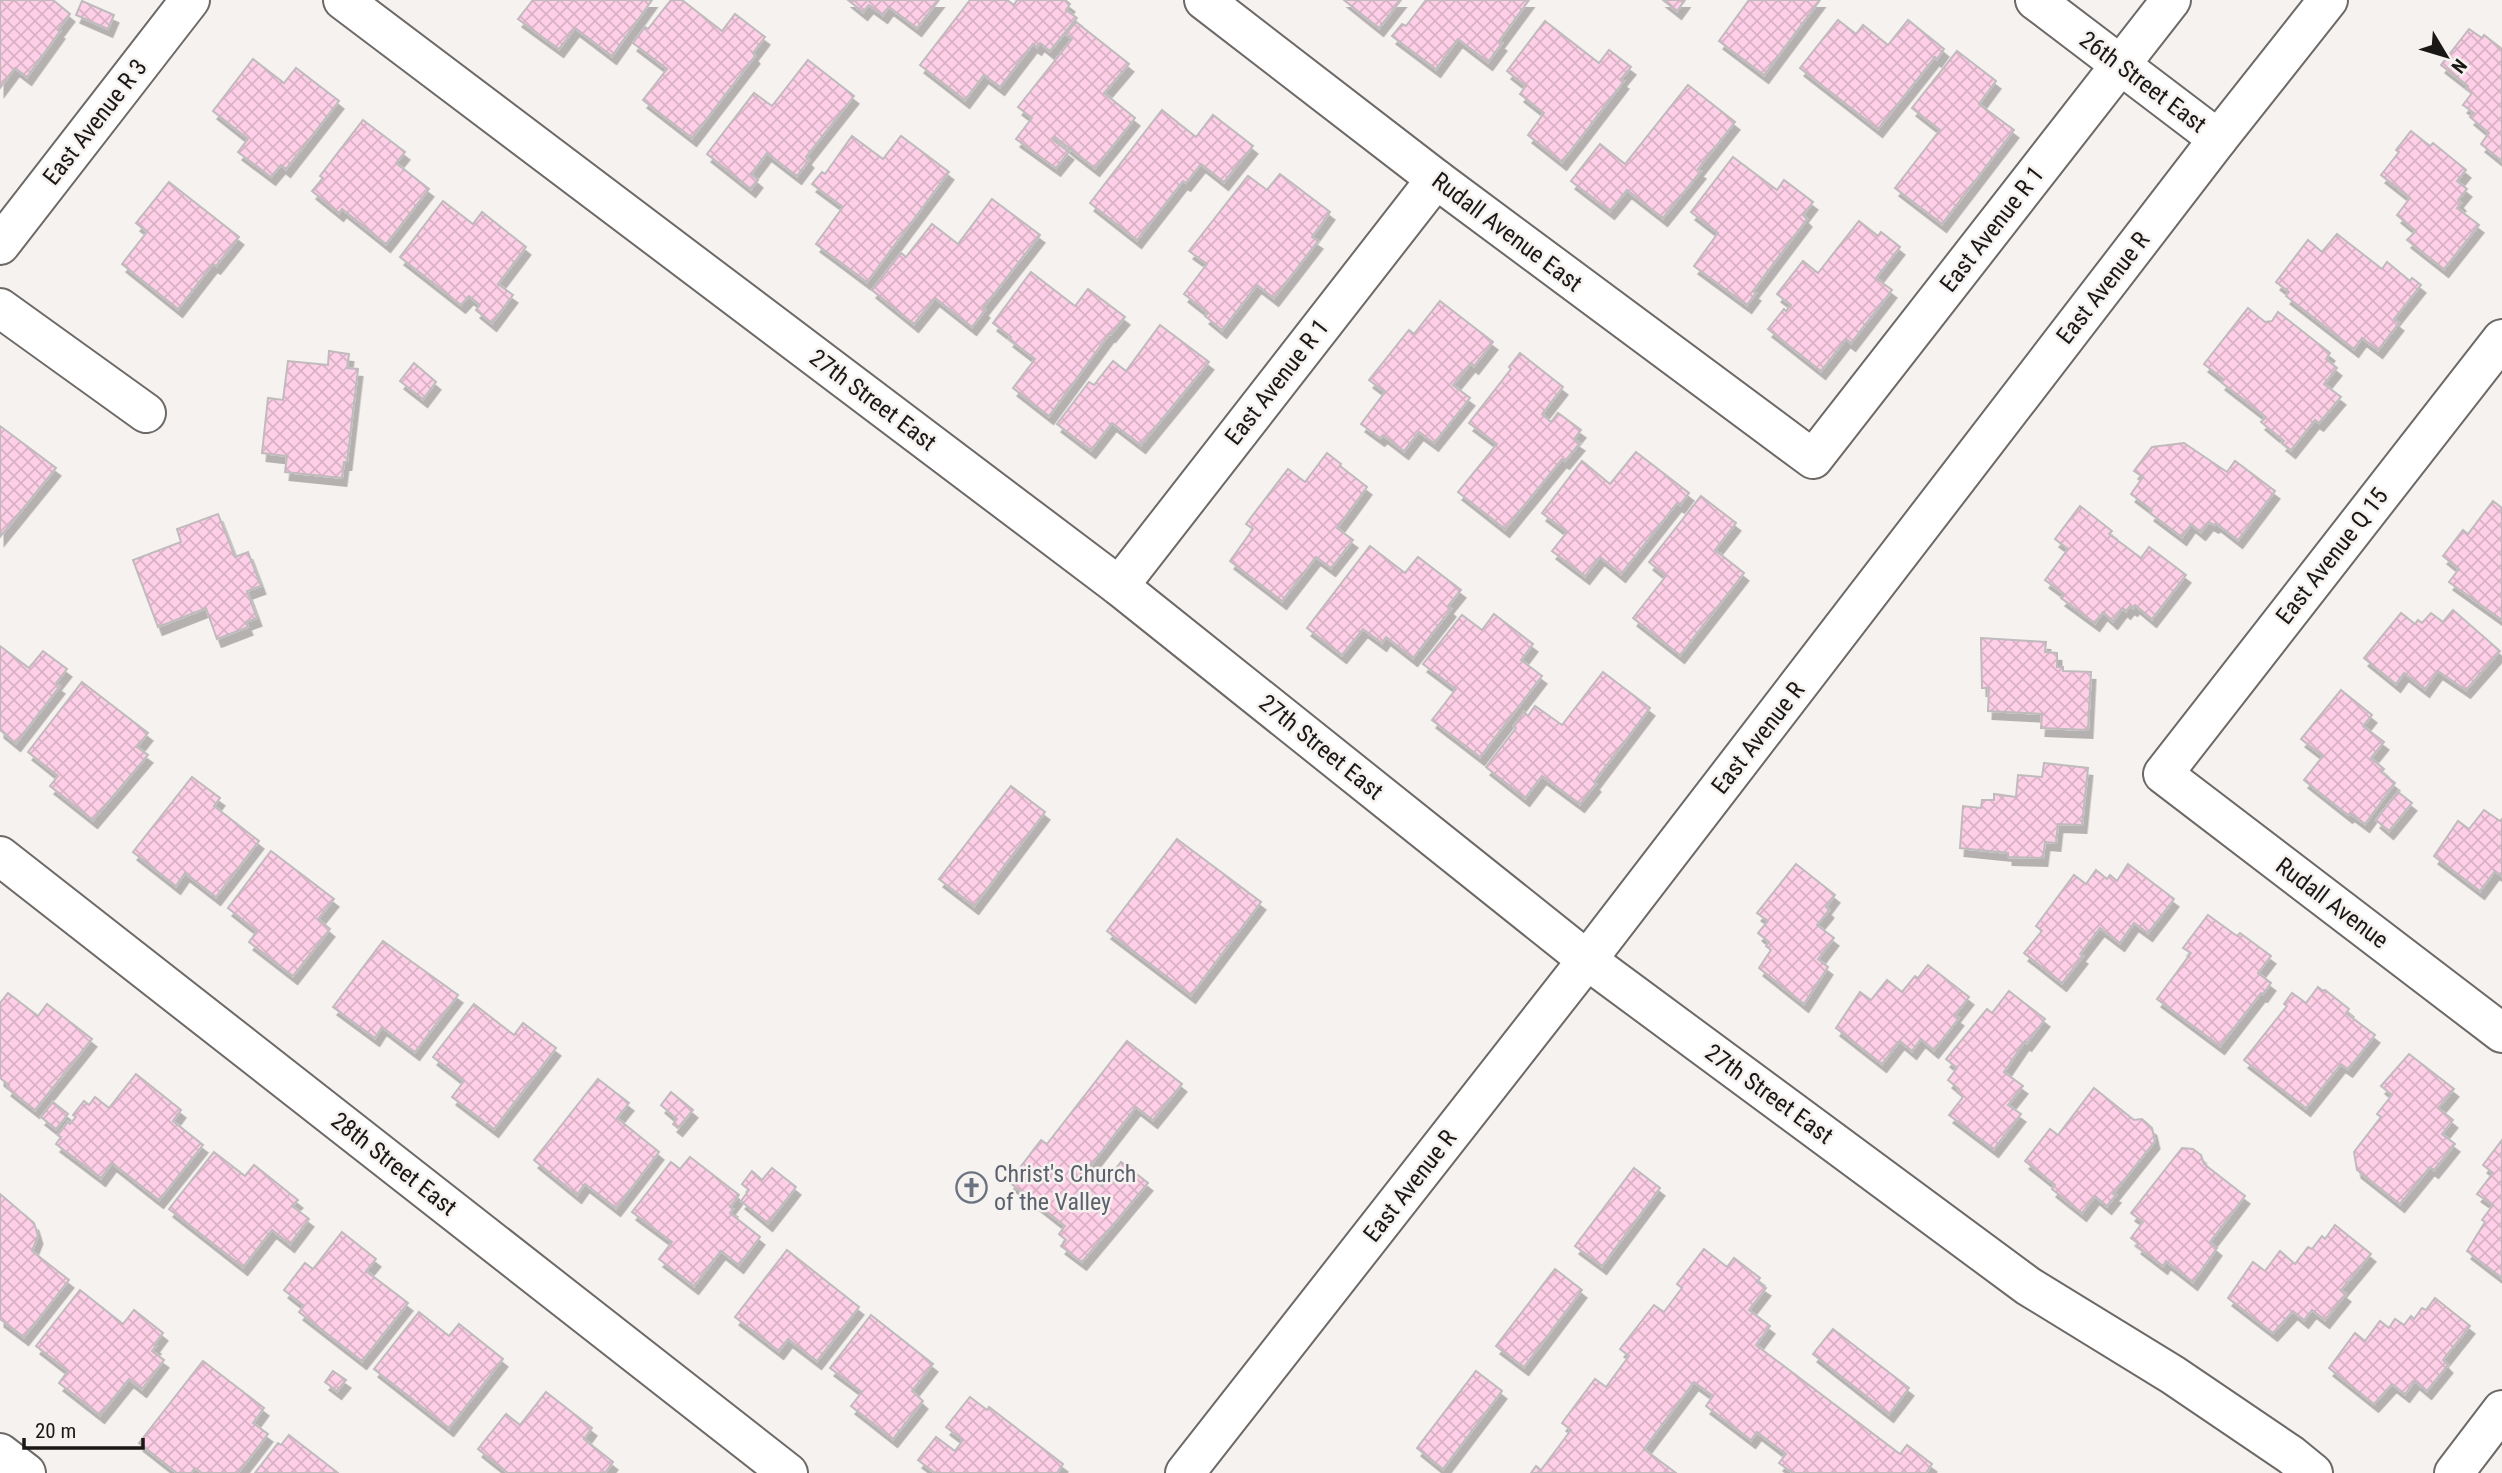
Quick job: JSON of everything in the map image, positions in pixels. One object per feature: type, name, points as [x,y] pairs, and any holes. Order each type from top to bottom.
[{"type":"street","name":"East Avenue R 3","points":[[0,245],[190,0]]},
{"type":"street","name":"27th Street East","points":[[343,0],[1119,586],[1587,960],[2028,1286],[2173,1375],[2291,1455],[2313,1473]]},
{"type":"street","name":"Rudall Avenue East","points":[[1203,0],[1436,179],[1813,459]]},
{"type":"street","name":"26th Street East","points":[[2035,0],[2218,139]]},
{"type":"street","name":"East Avenue R 1","points":[[1813,459],[2171,0]]},
{"type":"street","name":"East Avenue R","points":[[1185,1473],[1587,960],[2218,139],[2328,0]]},
{"type":"street","name":"East Avenue R 1","points":[[1119,586],[1436,179]]},
{"type":"street","points":[[0,307],[146,414]]},
{"type":"street","name":"East Avenue Q 15","points":[[2163,774],[2502,339]]},
{"type":"street","name":"Rudall Avenue","points":[[2163,774],[2502,1033]]},
{"type":"street","name":"28th Street East","points":[[0,856],[788,1473]]},
{"type":"street","points":[[2454,1473],[2502,1410]]},
{"type":"street","points":[[0,1453],[26,1473]]},
{"type":"building","points":[[0,0],[53,0],[70,14],[27,77],[15,68],[0,88]]},
{"type":"building","points":[[533,0],[652,0],[612,56],[575,28],[559,49],[518,19]]},
{"type":"building","points":[[671,0],[682,0],[722,31],[735,14],[765,37],[753,53],[755,56],[692,138],[643,100],[667,69],[633,43]]},
{"type":"building","points":[[848,0],[939,0],[917,28],[889,7],[883,15],[869,5],[863,12]]},
{"type":"building","points":[[970,0],[1007,0],[1014,5],[1017,0],[1065,0],[1070,4],[1066,10],[1077,18],[1050,51],[1040,43],[1037,47],[1033,44],[1000,87],[984,75],[965,100],[920,65]]},
{"type":"building","points":[[1344,0],[1401,0],[1379,28]]},
{"type":"building","points":[[1426,0],[1529,0],[1499,41],[1502,43],[1488,62],[1458,39],[1436,69],[1392,36],[1402,24],[1406,26]]},
{"type":"building","points":[[1663,0],[1685,0],[1677,11]]},
{"type":"building","points":[[1749,0],[1820,0],[1764,75],[1719,41]]},
{"type":"building","points":[[82,1],[114,15],[108,29],[76,15]]},
{"type":"building","points":[[1838,20],[1856,34],[1863,25],[1888,45],[1908,20],[1944,49],[1878,129],[1800,68]]},
{"type":"building","points":[[1545,21],[1599,63],[1609,50],[1631,67],[1621,79],[1624,81],[1562,162],[1528,135],[1544,113],[1520,94],[1526,86],[1507,71]]},
{"type":"building","points":[[1076,22],[1129,64],[1104,93],[1135,118],[1095,168],[1055,137],[1053,140],[1069,152],[1056,168],[1016,139],[1032,118],[1018,107],[1072,39],[1066,34]]},
{"type":"building","points":[[2469,29],[2482,38],[2484,35],[2502,49],[2502,161],[2481,144],[2489,133],[2470,117],[2474,113],[2463,105],[2472,93],[2466,89],[2468,86],[2441,65]]},
{"type":"building","points":[[1957,51],[1996,81],[1979,104],[2014,130],[1942,224],[1895,188],[1940,130],[1912,108]]},
{"type":"building","points":[[253,59],[284,83],[296,68],[339,101],[286,169],[281,165],[271,177],[238,152],[248,139],[213,111]]},
{"type":"building","points":[[808,60],[854,96],[806,157],[809,160],[797,176],[767,153],[751,174],[758,180],[751,189],[707,154],[754,93],[772,106]]},
{"type":"building","points":[[1688,85],[1735,122],[1698,169],[1701,171],[1663,218],[1627,190],[1610,211],[1571,181],[1600,144],[1625,164]]},
{"type":"building","points":[[1162,110],[1196,137],[1213,115],[1253,146],[1224,182],[1201,164],[1186,183],[1183,181],[1137,240],[1090,203]]},
{"type":"building","points":[[363,120],[405,152],[396,163],[429,189],[386,244],[342,209],[339,213],[312,191],[323,178],[320,176]]},
{"type":"building","points":[[2411,131],[2430,146],[2433,143],[2466,170],[2457,181],[2467,189],[2458,200],[2461,203],[2457,208],[2479,225],[2444,269],[2407,240],[2416,231],[2397,215],[2410,198],[2381,175]]},
{"type":"building","points":[[852,136],[883,159],[901,136],[949,172],[867,282],[816,244],[843,207],[812,184],[822,172],[825,174]]},
{"type":"building","points":[[1733,157],[1777,190],[1784,180],[1813,202],[1803,215],[1807,219],[1753,291],[1756,293],[1747,305],[1694,266],[1718,233],[1691,212]]},
{"type":"building","points":[[1280,174],[1330,212],[1312,237],[1318,241],[1274,298],[1257,285],[1222,330],[1205,316],[1208,313],[1184,294],[1207,264],[1189,251],[1248,176],[1267,190]]},
{"type":"building","points":[[169,182],[239,237],[216,266],[213,264],[178,309],[122,264],[147,232],[136,223]]},
{"type":"building","points":[[992,199],[1040,235],[983,308],[985,310],[972,327],[935,298],[914,324],[872,290],[901,253],[906,257],[932,224],[958,244]]},
{"type":"building","points":[[443,201],[473,224],[482,212],[526,247],[498,284],[513,295],[492,323],[476,310],[480,305],[469,296],[461,305],[400,257]]},
{"type":"building","points":[[1859,221],[1878,236],[1881,232],[1900,247],[1876,278],[1892,290],[1851,343],[1846,339],[1821,371],[1768,329],[1784,309],[1786,311],[1791,305],[1777,294],[1803,261],[1818,273]]},
{"type":"building","points":[[2337,234],[2382,269],[2387,262],[2410,281],[2412,278],[2421,285],[2394,319],[2399,323],[2378,350],[2362,338],[2354,349],[2286,296],[2289,292],[2276,282],[2308,240],[2322,252]]},
{"type":"building","points":[[1031,272],[1075,306],[1088,289],[1125,317],[1110,333],[1049,416],[1013,388],[1035,359],[993,323]]},
{"type":"building","points":[[1440,301],[1493,342],[1474,366],[1471,363],[1453,385],[1470,398],[1434,443],[1419,432],[1404,451],[1383,435],[1380,438],[1361,424],[1385,392],[1369,380],[1409,330],[1414,334]]},
{"type":"building","points":[[2248,308],[2265,322],[2272,321],[2278,312],[2330,353],[2326,359],[2337,368],[2324,384],[2341,397],[2319,423],[2315,420],[2291,450],[2261,422],[2266,417],[2221,382],[2223,379],[2204,364]]},
{"type":"building","points":[[1160,325],[1209,362],[1141,445],[1112,423],[1091,450],[1057,424],[1089,382],[1094,385],[1113,361],[1126,371]]},
{"type":"building","points":[[329,351],[349,354],[347,368],[358,369],[347,462],[344,462],[342,478],[285,472],[287,456],[262,453],[268,398],[283,400],[288,361],[328,365]]},
{"type":"building","points":[[1520,353],[1563,387],[1542,414],[1551,422],[1558,413],[1581,430],[1574,439],[1580,443],[1565,461],[1562,459],[1505,529],[1458,492],[1497,444],[1469,423],[1511,369],[1509,367]]},
{"type":"building","points":[[414,363],[436,382],[423,399],[400,381]]},
{"type":"building","points":[[0,426],[56,468],[0,537]]},
{"type":"building","points":[[2184,443],[2227,472],[2235,461],[2275,491],[2238,540],[2216,523],[2214,525],[2209,522],[2201,532],[2191,524],[2182,537],[2150,513],[2152,510],[2131,494],[2143,477],[2134,471],[2152,447]]},
{"type":"building","points":[[1636,452],[1689,493],[1680,505],[1677,503],[1621,574],[1600,557],[1585,576],[1552,551],[1567,532],[1542,513],[1582,461],[1610,484]]},
{"type":"building","points":[[1327,453],[1367,487],[1337,528],[1353,540],[1331,568],[1316,557],[1282,601],[1230,561],[1253,529],[1246,524],[1288,469],[1305,482]]},
{"type":"building","points":[[1701,496],[1736,523],[1715,550],[1744,573],[1680,655],[1633,618],[1666,576],[1649,562]]},
{"type":"building","points":[[2493,501],[2502,508],[2502,620],[2449,582],[2459,569],[2443,556],[2463,530],[2468,534]]},
{"type":"building","points":[[2080,506],[2112,531],[2109,534],[2141,558],[2149,547],[2186,575],[2152,619],[2135,605],[2126,611],[2123,608],[2113,621],[2103,612],[2095,623],[2061,598],[2064,594],[2045,580],[2068,549],[2055,539]]},
{"type":"building","points":[[218,514],[235,557],[248,552],[261,586],[247,591],[257,618],[246,622],[248,627],[217,639],[206,608],[158,627],[133,560],[181,542],[177,529]]},
{"type":"building","points":[[1370,546],[1405,573],[1418,557],[1461,590],[1448,606],[1451,609],[1413,658],[1386,637],[1382,643],[1363,629],[1342,655],[1307,628]]},
{"type":"building","points":[[2453,610],[2500,651],[2466,690],[2438,671],[2425,689],[2404,673],[2396,684],[2364,658],[2401,613],[2415,624],[2418,620],[2422,623],[2431,613],[2443,622]]},
{"type":"building","points":[[1494,614],[1533,644],[1521,660],[1542,676],[1480,757],[1432,720],[1456,689],[1423,664],[1462,615],[1482,630]]},
{"type":"building","points":[[1981,638],[2046,642],[2045,652],[2057,653],[2057,667],[2063,667],[2063,671],[2091,672],[2088,730],[2041,728],[2042,714],[1988,711],[1989,688],[1982,688]]},
{"type":"building","points":[[0,646],[29,668],[43,651],[67,669],[56,683],[60,686],[16,743],[0,730]]},
{"type":"building","points":[[1603,672],[1650,708],[1580,804],[1542,776],[1525,798],[1486,767],[1516,728],[1514,726],[1524,712],[1528,716],[1535,706],[1562,725]]},
{"type":"building","points":[[82,682],[148,733],[137,747],[148,755],[93,820],[50,786],[58,776],[28,752]]},
{"type":"building","points":[[2341,690],[2372,715],[2363,726],[2384,742],[2371,758],[2384,769],[2381,772],[2395,783],[2365,824],[2350,813],[2348,815],[2304,780],[2323,756],[2301,739]]},
{"type":"building","points":[[2044,763],[2088,768],[2082,825],[2058,824],[2056,843],[2045,842],[2043,858],[2008,857],[2008,853],[1960,848],[1963,806],[1981,808],[1982,800],[1994,800],[1994,794],[2016,797],[2018,775],[2042,777]]},
{"type":"building","points":[[192,777],[220,798],[214,806],[259,841],[216,897],[185,873],[176,886],[133,852]]},
{"type":"building","points":[[1011,786],[1045,812],[974,906],[939,879]]},
{"type":"building","points":[[2398,792],[2412,803],[2389,831],[2376,820]]},
{"type":"building","points":[[2484,810],[2500,821],[2502,819],[2502,876],[2495,871],[2480,891],[2434,856],[2458,821],[2469,829]]},
{"type":"building","points":[[1177,839],[1261,902],[1191,995],[1107,931]]},
{"type":"building","points":[[271,851],[334,899],[318,919],[330,929],[293,976],[249,942],[257,931],[228,908]]},
{"type":"building","points":[[1796,864],[1835,895],[1826,907],[1829,910],[1817,925],[1834,938],[1818,959],[1828,967],[1804,1004],[1759,968],[1771,950],[1766,946],[1769,942],[1758,933],[1768,921],[1757,913]]},
{"type":"building","points":[[2128,864],[2174,899],[2148,933],[2134,923],[2120,943],[2100,928],[2062,983],[2024,953],[2042,931],[2036,926],[2074,875],[2086,884],[2096,870],[2107,879],[2110,875],[2117,881]]},
{"type":"building","points":[[2208,915],[2237,936],[2240,933],[2271,956],[2258,973],[2271,983],[2220,1046],[2157,999],[2191,953],[2183,948]]},
{"type":"building","points":[[383,941],[458,995],[415,1052],[382,1027],[375,1038],[333,1007]]},
{"type":"building","points":[[1928,965],[1969,997],[1955,1015],[1959,1018],[1934,1050],[1921,1039],[1912,1051],[1900,1041],[1882,1064],[1836,1028],[1860,992],[1871,1000],[1887,980],[1902,992]]},
{"type":"building","points":[[2318,987],[2349,1009],[2346,1013],[2375,1035],[2348,1069],[2341,1064],[2306,1108],[2244,1060],[2287,1006],[2284,1004],[2292,993],[2306,1003]]},
{"type":"building","points":[[2009,991],[2045,1019],[2027,1043],[2025,1041],[2004,1072],[2023,1086],[2008,1105],[2021,1114],[1994,1149],[1949,1115],[1963,1097],[1957,1092],[1959,1089],[1948,1080],[1957,1068],[1946,1059],[1987,1009],[1992,1013]]},
{"type":"building","points":[[8,993],[38,1016],[47,1004],[92,1039],[35,1110],[7,1088],[9,1085],[0,1078],[0,1003]]},
{"type":"building","points":[[474,1004],[514,1035],[523,1023],[556,1048],[494,1129],[452,1097],[464,1081],[433,1057]]},
{"type":"building","points":[[1127,1041],[1182,1084],[1153,1120],[1136,1107],[1085,1173],[1102,1186],[1121,1162],[1148,1183],[1082,1262],[1061,1246],[1066,1240],[1059,1234],[1065,1226],[1009,1182],[1041,1140],[1047,1144]]},
{"type":"building","points":[[2409,1054],[2454,1089],[2438,1108],[2453,1120],[2442,1134],[2455,1144],[2434,1170],[2430,1167],[2400,1204],[2357,1170],[2354,1152],[2381,1117],[2377,1114],[2392,1095],[2381,1086]]},
{"type":"building","points":[[136,1074],[181,1110],[173,1121],[203,1145],[159,1200],[112,1163],[101,1178],[56,1144],[61,1137],[58,1135],[68,1122],[70,1124],[76,1117],[73,1115],[84,1101],[89,1105],[95,1097],[109,1108]]},
{"type":"building","points":[[598,1079],[629,1103],[617,1118],[659,1152],[616,1208],[585,1184],[577,1195],[534,1160]]},
{"type":"building","points":[[2094,1088],[2134,1120],[2142,1119],[2152,1128],[2155,1141],[2113,1194],[2116,1195],[2107,1206],[2095,1196],[2082,1213],[2052,1189],[2055,1185],[2025,1161],[2050,1129],[2058,1135]]},
{"type":"building","points":[[671,1092],[693,1110],[678,1128],[673,1124],[677,1119],[661,1105]]},
{"type":"building","points":[[53,1102],[68,1114],[56,1129],[41,1117]]},
{"type":"building","points":[[2502,1140],[2502,1278],[2467,1251],[2485,1222],[2482,1220],[2493,1205],[2477,1194],[2493,1173],[2483,1165]]},
{"type":"building","points":[[2182,1148],[2193,1149],[2201,1155],[2204,1164],[2245,1196],[2210,1242],[2217,1248],[2193,1282],[2166,1261],[2163,1266],[2131,1238],[2143,1222],[2131,1213]]},
{"type":"building","points":[[214,1152],[245,1176],[254,1165],[298,1200],[292,1206],[309,1219],[290,1244],[272,1230],[243,1267],[169,1209]]},
{"type":"building","points":[[690,1157],[739,1195],[730,1207],[733,1209],[730,1213],[760,1237],[739,1265],[721,1251],[694,1286],[659,1259],[672,1242],[632,1212],[671,1162],[680,1169]]},
{"type":"building","points":[[772,1168],[796,1187],[768,1223],[741,1201],[749,1190],[742,1184],[752,1171],[762,1180]]},
{"type":"building","points":[[1634,1168],[1660,1188],[1602,1266],[1575,1246]]},
{"type":"building","points":[[0,1194],[34,1223],[38,1236],[32,1251],[69,1280],[24,1337],[0,1319]]},
{"type":"building","points":[[2335,1225],[2371,1254],[2341,1290],[2346,1294],[2325,1320],[2312,1310],[2304,1320],[2293,1311],[2273,1333],[2228,1298],[2253,1262],[2265,1271],[2280,1251],[2295,1264],[2308,1247],[2312,1249],[2322,1236],[2325,1239]]},
{"type":"building","points":[[342,1232],[376,1259],[366,1271],[408,1303],[362,1361],[299,1312],[304,1306],[284,1290],[305,1263],[313,1269]]},
{"type":"building","points":[[1704,1249],[1727,1267],[1734,1258],[1760,1278],[1757,1282],[1766,1288],[1749,1310],[1770,1326],[1756,1345],[1900,1454],[1907,1445],[1932,1464],[1926,1473],[1793,1473],[1779,1463],[1786,1454],[1757,1432],[1751,1440],[1706,1406],[1713,1396],[1694,1382],[1644,1449],[1676,1473],[1531,1473],[1536,1466],[1541,1470],[1571,1430],[1562,1423],[1595,1379],[1606,1387],[1629,1356],[1620,1349],[1654,1305],[1664,1312],[1682,1288],[1677,1284]]},
{"type":"building","points":[[787,1250],[859,1307],[817,1361],[788,1339],[779,1351],[735,1317]]},
{"type":"building","points":[[1555,1269],[1582,1290],[1524,1367],[1496,1346]]},
{"type":"building","points":[[80,1290],[123,1324],[134,1310],[163,1333],[152,1351],[164,1360],[142,1389],[129,1379],[100,1415],[59,1383],[68,1371],[36,1346]]},
{"type":"building","points":[[2435,1298],[2470,1326],[2443,1360],[2448,1365],[2427,1391],[2415,1381],[2405,1394],[2392,1384],[2374,1404],[2329,1368],[2355,1333],[2365,1341],[2380,1321],[2389,1328],[2395,1319],[2404,1325],[2411,1316],[2414,1319],[2422,1308],[2426,1310]]},
{"type":"building","points":[[419,1312],[449,1336],[459,1324],[503,1359],[449,1428],[374,1369]]},
{"type":"building","points":[[871,1315],[933,1364],[912,1391],[923,1401],[893,1439],[851,1406],[862,1392],[830,1368]]},
{"type":"building","points":[[1833,1329],[1909,1388],[1889,1414],[1813,1354]]},
{"type":"building","points":[[203,1361],[264,1408],[253,1423],[268,1434],[238,1473],[202,1473],[195,1468],[191,1473],[177,1473],[139,1443]]},
{"type":"building","points":[[333,1371],[346,1380],[337,1391],[325,1382]]},
{"type":"building","points":[[1476,1371],[1502,1391],[1443,1469],[1417,1448]]},
{"type":"building","points":[[546,1392],[592,1428],[584,1439],[613,1462],[605,1473],[508,1473],[478,1449],[506,1414],[520,1425]]},
{"type":"building","points":[[970,1397],[987,1410],[989,1407],[1063,1464],[1057,1473],[935,1473],[918,1460],[936,1437],[955,1451],[963,1440],[946,1427]]},
{"type":"building","points":[[289,1435],[338,1473],[255,1473],[278,1443],[281,1445]]},
{"type":"place","name":"Christ's Church of the Valley","points":[[971,1188]]}]
